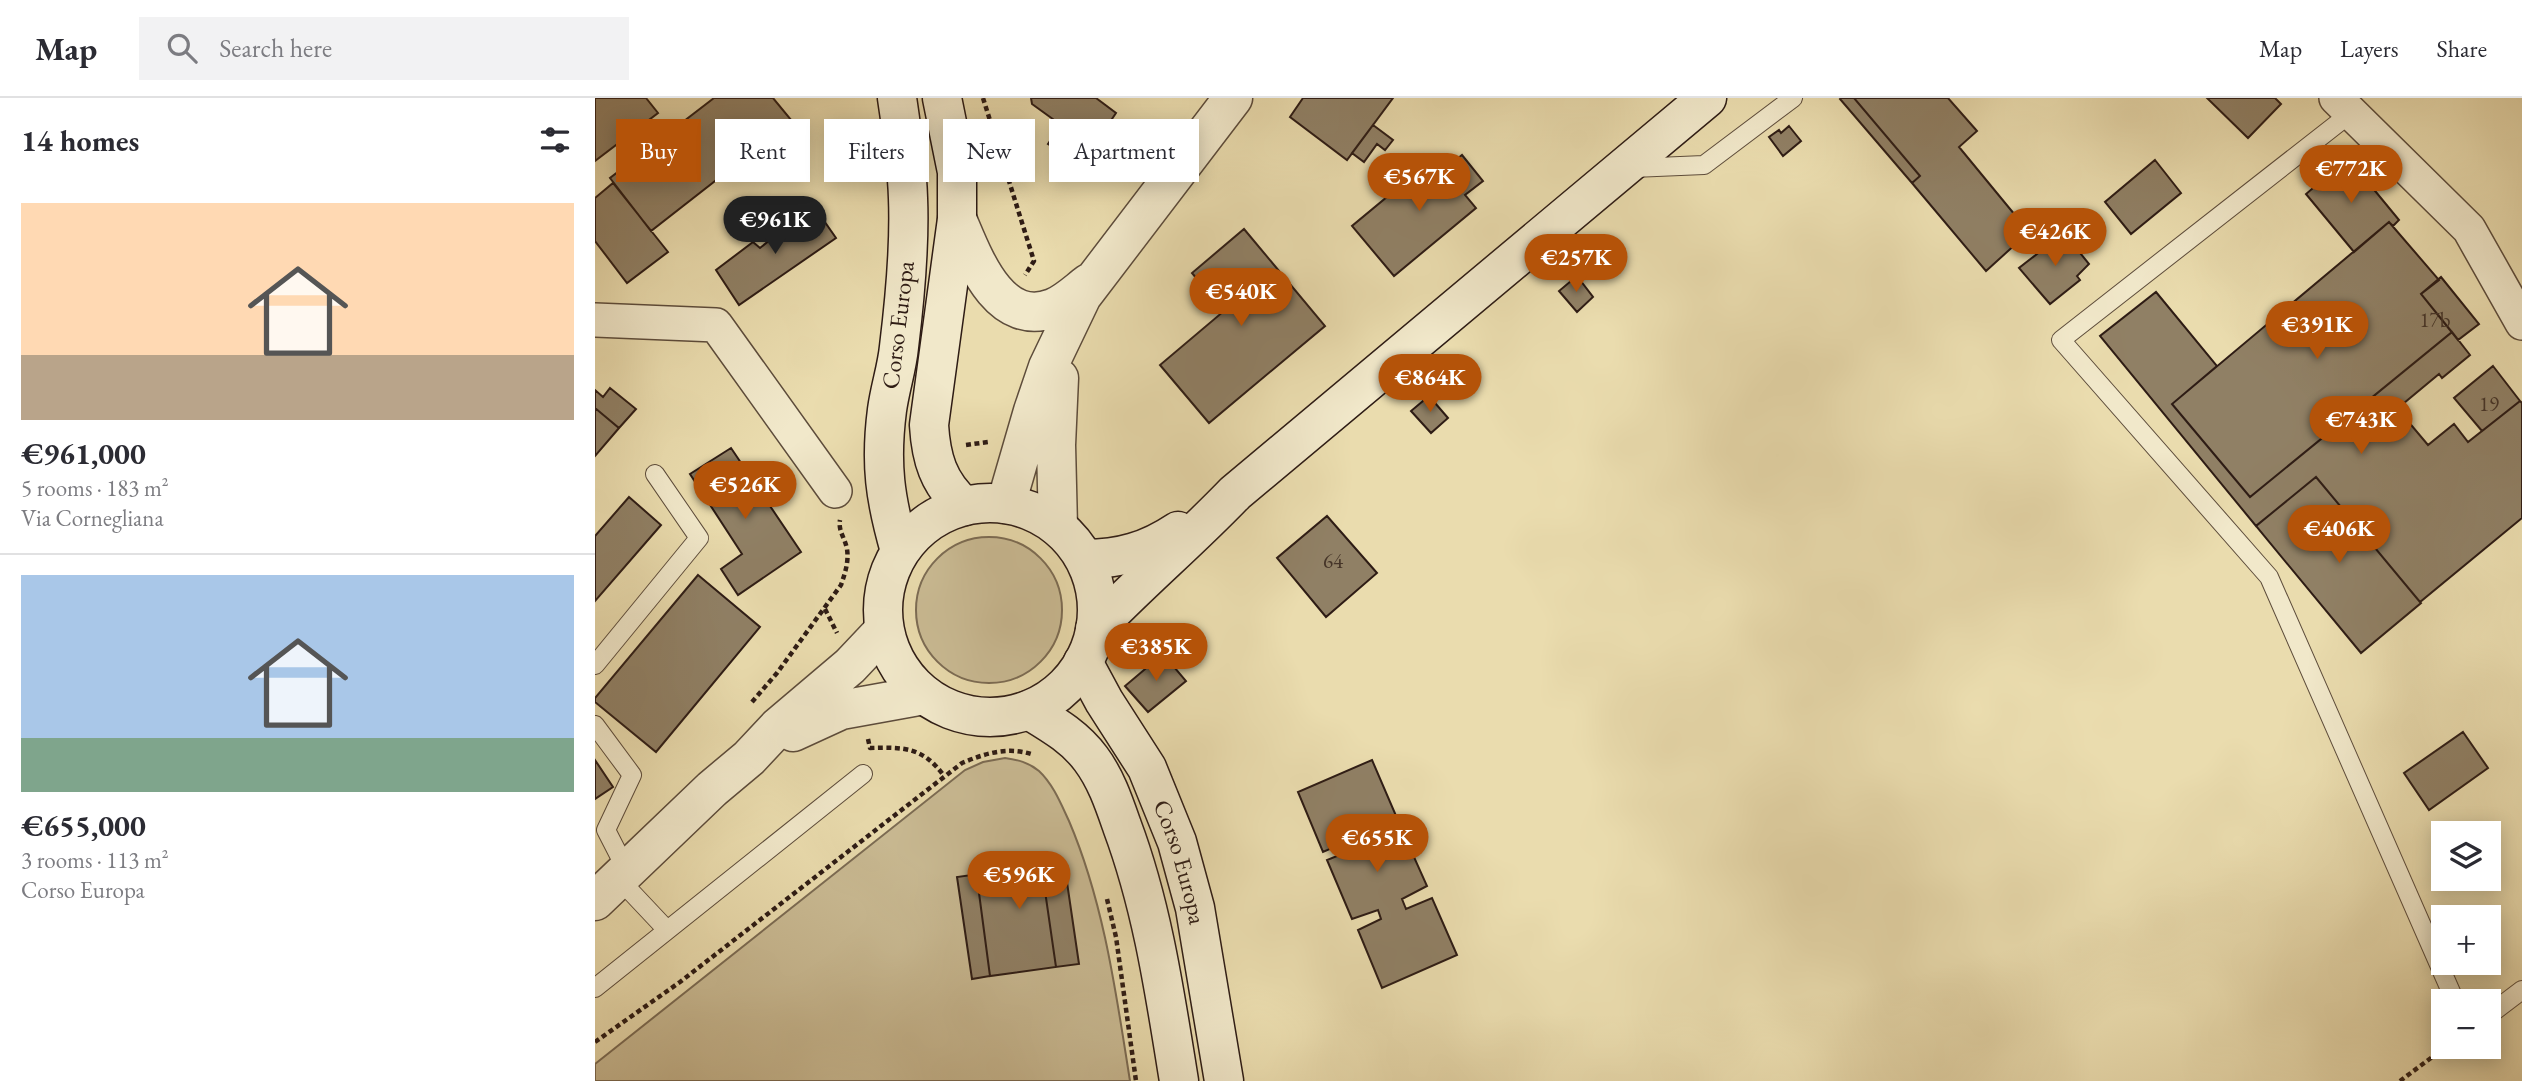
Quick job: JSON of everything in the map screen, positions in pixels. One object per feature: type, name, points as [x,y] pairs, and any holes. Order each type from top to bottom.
[{"type":"main road","name":"Corso Europa","points":[[897,98],[908,199],[908,250],[899,350],[887,408],[883,457],[886,500],[900,551]]},
{"type":"main road","name":"Corso Europa","points":[[942,98],[957,172],[957,219],[929,425],[935,467],[941,480],[964,506]]},
{"type":"main road","points":[[1006,504],[1048,367],[1071,315],[1090,282],[1233,98]]},
{"type":"main road","points":[[1084,559],[1117,557],[1158,545],[1235,494],[1707,98]]},
{"type":"main road","name":"Corso Europa","points":[[957,219],[980,272],[1004,300],[1020,308],[1031,311],[1052,308],[1090,282]]},
{"type":"main road","points":[[1058,527],[1056,408],[1062,337]]},
{"type":"main road","points":[[1089,646],[1097,605],[1093,581],[1084,559],[1073,542],[1058,527],[1034,512],[1006,504],[964,506],[939,515],[918,530],[900,551],[888,575],[882,602],[884,630],[892,655],[905,677],[923,695],[956,712],[993,718],[1029,710],[1050,698],[1069,682],[1089,646],[1144,580],[1203,528],[1235,494]]},
{"type":"main road","points":[[614,884],[749,758],[778,727],[850,666],[884,630]]},
{"type":"main road","name":"Corso Europa","points":[[1089,646],[1104,701],[1147,768],[1177,842],[1195,908],[1224,1081]]},
{"type":"main road","points":[[749,758],[800,728],[841,709],[923,695]]},
{"type":"main road","name":"Corso Europa","points":[[1029,710],[1071,737],[1102,775],[1112,798],[1148,906],[1179,1081]]},
{"type":"street","points":[[2343,105],[2469,229],[2522,323]]},
{"type":"street","points":[[595,320],[716,325],[838,503]]},
{"type":"lane","points":[[1623,168],[1704,165],[1793,98]]},
{"type":"lane","points":[[2343,105],[2061,340],[2269,577],[2450,989]]},
{"type":"lane","points":[[595,664],[699,538],[655,474]]},
{"type":"lane","points":[[595,724],[632,775],[606,830],[614,884],[667,930]]},
{"type":"lane","points":[[595,988],[863,774]]},
{"type":"lane","points":[[2501,1006],[2522,990]]},
{"type":"path","points":[[983,98],[1034,261],[1018,284]]},
{"type":"path","points":[[958,445],[996,441]]},
{"type":"path","points":[[825,609],[841,585],[847,569],[847,552],[838,528],[838,503]]},
{"type":"path","points":[[866,728],[870,748],[894,747],[923,754],[935,763],[944,776]]},
{"type":"path","points":[[595,1042],[680,982],[963,762],[1007,750],[1027,752],[1045,759]]},
{"type":"path","points":[[1104,888],[1116,937],[1136,1081]]},
{"type":"path","points":[[2400,1081],[2431,1058]]},
{"type":"shaded area","points":[[989,537],[1017,542],[1041,558],[1057,582],[1062,610],[1057,638],[1041,662],[1017,678],[989,683],[961,678],[937,662],[921,638],[916,610],[921,582],[937,558],[961,542]]},
{"type":"shaded area","points":[[1005,758],[1027,763],[1044,776],[1060,801],[1081,852],[1100,916],[1130,1081],[595,1081],[595,1064],[965,770],[983,762]]},
{"type":"building","points":[[595,98],[646,98],[658,113],[650,119],[616,119],[616,145],[595,161]]},
{"type":"building","points":[[714,98],[773,98],[790,119],[715,119],[715,181],[651,231],[610,178],[616,173],[616,182],[701,182],[701,119],[687,119]]},
{"type":"building","points":[[1031,98],[1096,98],[1116,113],[1112,119],[1053,119],[1032,104]]},
{"type":"building","points":[[1303,98],[1393,98],[1347,160],[1290,117]]},
{"type":"building","points":[[1841,98],[1854,98],[1920,176],[1912,183]]},
{"type":"building","points":[[1854,98],[1948,98],[1977,131],[1959,147],[2029,232],[1986,271],[1912,183],[1920,176]]},
{"type":"building","points":[[2207,98],[2275,98],[2281,104],[2248,138]]},
{"type":"building","points":[[1373,125],[1393,140],[1385,150],[1377,144],[1364,162],[1352,153]]},
{"type":"building","points":[[1789,126],[1801,141],[1783,156],[1769,137],[1779,130],[1781,133]]},
{"type":"building","points":[[1462,155],[1483,181],[1465,195],[1476,208],[1394,276],[1352,226],[1434,158],[1444,170]]},
{"type":"building","points":[[2348,158],[2399,220],[2393,226],[2389,222],[2354,252],[2306,194]]},
{"type":"building","points":[[2155,160],[2181,193],[2131,234],[2105,202]]},
{"type":"building","points":[[613,183],[668,252],[627,283],[595,241],[595,198]]},
{"type":"building","points":[[790,204],[800,216],[777,234],[767,223]]},
{"type":"building","points":[[813,205],[836,238],[739,305],[716,270],[753,242],[760,248]]},
{"type":"building","points":[[2389,222],[2439,280],[2421,294],[2452,332],[2250,497],[2172,404]]},
{"type":"building","points":[[1244,229],[1325,326],[1209,423],[1160,365],[1224,311],[1192,273]]},
{"type":"building","points":[[2064,233],[2089,264],[2077,276],[2080,280],[2050,304],[2019,268]]},
{"type":"building","points":[[1577,276],[1593,297],[1577,312],[1559,291]]},
{"type":"building","points":[[2441,277],[2479,324],[2458,340],[2421,294]]},
{"type":"building","points":[[2156,292],[2217,366],[2172,404],[2250,497],[2452,332],[2470,355],[2442,378],[2439,374],[2380,423],[2383,428],[2402,414],[2428,445],[2454,424],[2468,442],[2520,401],[2522,518],[2420,602],[2316,477],[2256,526],[2100,336]]},
{"type":"building","points":[[2493,366],[2520,401],[2482,431],[2454,398]]},
{"type":"building","points":[[610,388],[636,409],[619,428],[595,408],[595,390],[603,397]]},
{"type":"building","points":[[1429,396],[1448,418],[1431,433],[1411,411]]},
{"type":"building","points":[[595,408],[619,428],[595,456]]},
{"type":"building","points":[[731,448],[801,552],[738,595],[721,569],[742,554],[690,474]]},
{"type":"building","points":[[2316,477],[2421,603],[2361,653],[2256,526]]},
{"type":"building","points":[[629,497],[661,525],[595,601],[595,536]]},
{"type":"building","points":[[1327,516],[1377,573],[1326,617],[1277,558]]},
{"type":"building","points":[[698,575],[760,627],[656,752],[595,702],[595,698]]},
{"type":"building","points":[[1163,654],[1186,681],[1148,712],[1125,686]]},
{"type":"building","points":[[2463,732],[2488,768],[2429,810],[2404,773]]},
{"type":"building","points":[[595,760],[613,787],[595,799]]},
{"type":"building","points":[[1372,760],[1397,818],[1373,831],[1376,840],[1401,828],[1427,886],[1402,899],[1406,909],[1432,898],[1457,955],[1382,988],[1358,930],[1381,919],[1378,910],[1352,919],[1327,860],[1352,850],[1348,841],[1323,852],[1298,792]]},
{"type":"building","points":[[1064,862],[1079,964],[1056,967],[1044,884],[979,893],[990,976],[972,979],[957,877]]},
{"type":"building","points":[[1044,884],[1056,967],[990,976],[979,893]]}]
